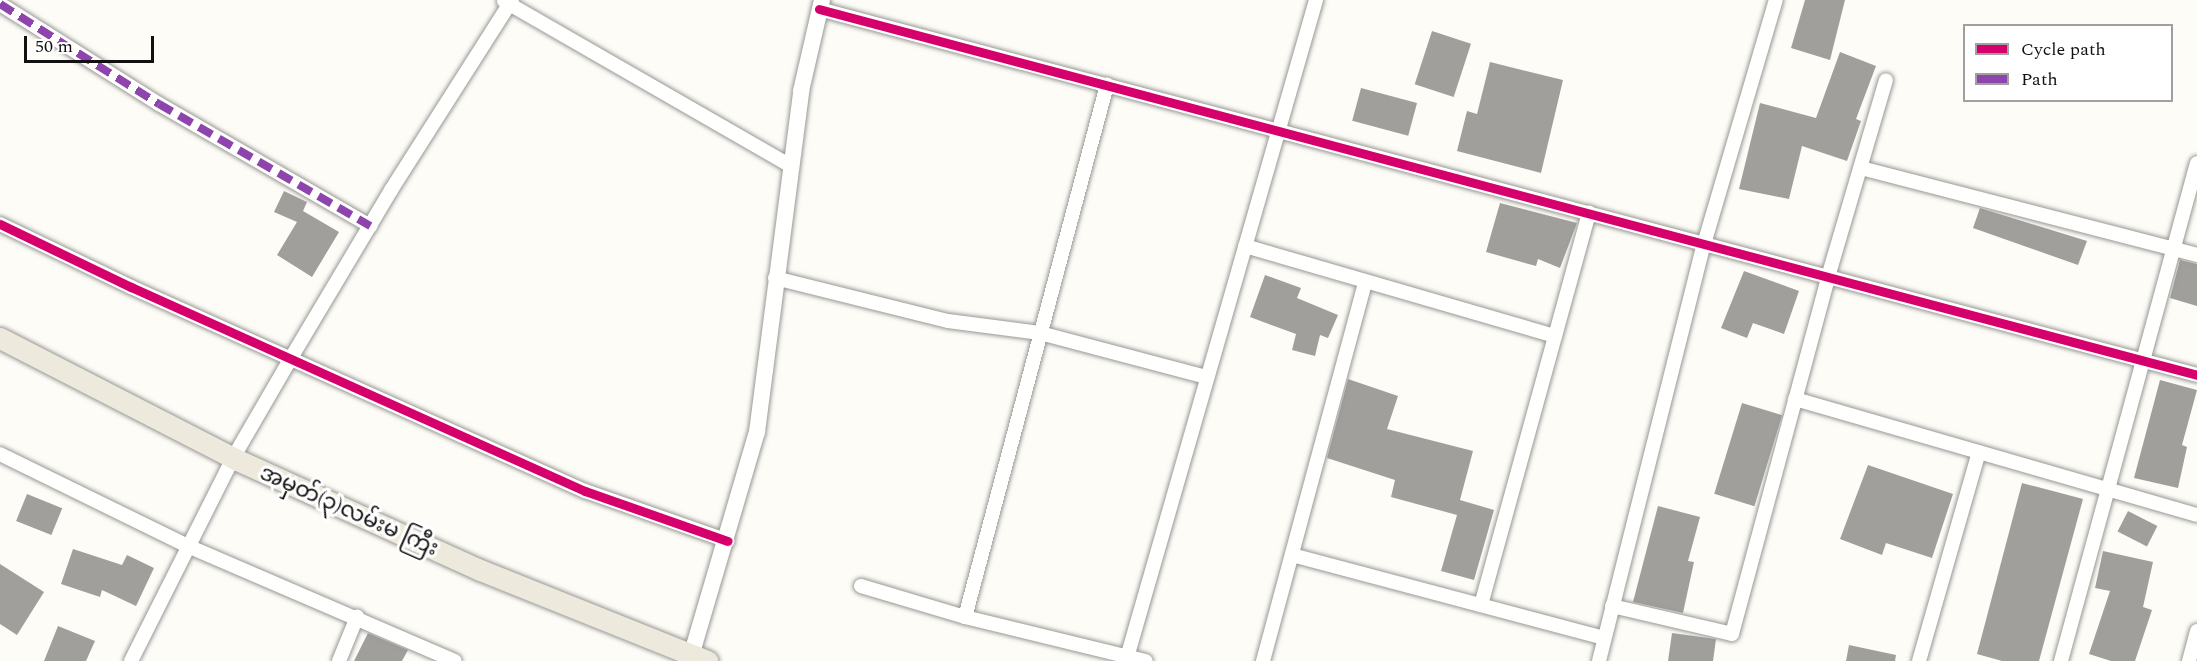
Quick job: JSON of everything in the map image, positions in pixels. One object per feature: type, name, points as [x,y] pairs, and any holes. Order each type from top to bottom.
[{"type":"main road","name":"အမှတ်(၃)လမ်းမ ကြီး","points":[[0,338],[233,458],[480,570],[696,659]]},
{"type":"street","points":[[1127,659],[1316,0]]},
{"type":"street","points":[[1599,661],[1704,244],[1776,0]]},
{"type":"street","points":[[131,661],[233,458],[370,226],[508,1],[791,166]]},
{"type":"street","points":[[0,4],[159,104],[370,226]]},
{"type":"street","points":[[696,659],[758,432],[775,278],[791,166],[820,4],[1107,85],[2197,375]]},
{"type":"street","points":[[1612,606],[1732,634],[1828,277],[1887,80]]},
{"type":"street","points":[[965,617],[1107,85]]},
{"type":"street","points":[[2061,661],[2197,163]]},
{"type":"street","points":[[1861,168],[2197,255]]},
{"type":"street","points":[[1480,605],[1589,213]]},
{"type":"street","points":[[0,224],[585,491],[728,541]]},
{"type":"street","points":[[1245,246],[1555,336]]},
{"type":"street","points":[[775,278],[948,321],[1040,333],[1207,377]]},
{"type":"street","points":[[1263,661],[1365,282]]},
{"type":"street","points":[[1795,399],[2197,515]]},
{"type":"street","points":[[1919,661],[1979,452]]},
{"type":"street","points":[[0,454],[190,547],[455,661]]},
{"type":"street","points":[[1292,555],[1604,638]]},
{"type":"street","points":[[861,586],[965,617],[1127,659],[1146,661]]},
{"type":"street","points":[[339,661],[357,617]]},
{"type":"street","points":[[2189,661],[2197,631]]},
{"type":"building","points":[[1805,0],[1845,0],[1830,60],[1791,48]]},
{"type":"building","points":[[1432,31],[1471,44],[1454,97],[1415,84]]},
{"type":"building","points":[[1840,52],[1876,66],[1856,119],[1861,121],[1847,161],[1802,146],[1789,199],[1739,189],[1760,103],[1816,118]]},
{"type":"building","points":[[1490,62],[1563,80],[1541,173],[1457,151],[1467,111],[1477,114]]},
{"type":"building","points":[[1361,88],[1417,103],[1408,136],[1352,121]]},
{"type":"building","points":[[284,191],[307,202],[303,211],[339,232],[312,277],[277,255],[297,222],[274,212]]},
{"type":"building","points":[[1500,203],[1577,223],[1560,268],[1538,259],[1536,266],[1486,252]]},
{"type":"building","points":[[1980,208],[2087,241],[2078,265],[1973,228]]},
{"type":"building","points":[[2180,260],[2197,264],[2197,306],[2170,298]]},
{"type":"building","points":[[1744,271],[1799,291],[1784,334],[1753,323],[1747,338],[1721,328]]},
{"type":"building","points":[[1265,275],[1301,288],[1297,298],[1338,315],[1328,338],[1320,335],[1315,356],[1292,350],[1296,334],[1250,317]]},
{"type":"building","points":[[1348,379],[1398,396],[1387,429],[1473,451],[1460,500],[1494,510],[1474,580],[1441,571],[1457,515],[1391,497],[1395,480],[1327,458]]},
{"type":"building","points":[[2160,380],[2197,390],[2182,445],[2187,447],[2178,488],[2134,478]]},
{"type":"building","points":[[1742,403],[1782,415],[1754,506],[1714,494]]},
{"type":"building","points":[[1868,465],[1953,494],[1932,558],[1886,543],[1882,555],[1840,539]]},
{"type":"building","points":[[2022,483],[2083,499],[2039,661],[2002,661],[1977,654]]},
{"type":"building","points":[[27,494],[62,508],[51,535],[16,521]]},
{"type":"building","points":[[1658,506],[1700,517],[1688,561],[1694,562],[1683,613],[1633,602]]},
{"type":"building","points":[[2128,511],[2157,526],[2147,546],[2118,531]]},
{"type":"building","points":[[73,549],[122,565],[127,555],[154,568],[136,606],[102,590],[100,597],[61,584]]},
{"type":"building","points":[[2103,551],[2153,562],[2143,607],[2152,610],[2135,661],[2111,661],[2089,654],[2110,591],[2095,588]]},
{"type":"building","points":[[0,564],[44,592],[17,635],[0,624]]},
{"type":"building","points":[[58,626],[95,641],[86,661],[44,661]]},
{"type":"building","points":[[368,633],[408,650],[402,661],[354,661]]},
{"type":"building","points":[[1672,633],[1716,639],[1713,661],[1668,661]]},
{"type":"building","points":[[1849,645],[1896,655],[1895,661],[1846,661]]},
{"type":"marked path","points":[[0,4],[159,104],[370,226]]},
{"type":"cycle path","points":[[819,9],[2197,375]]},
{"type":"cycle path","points":[[0,224],[131,287],[585,491],[728,541]]}]
